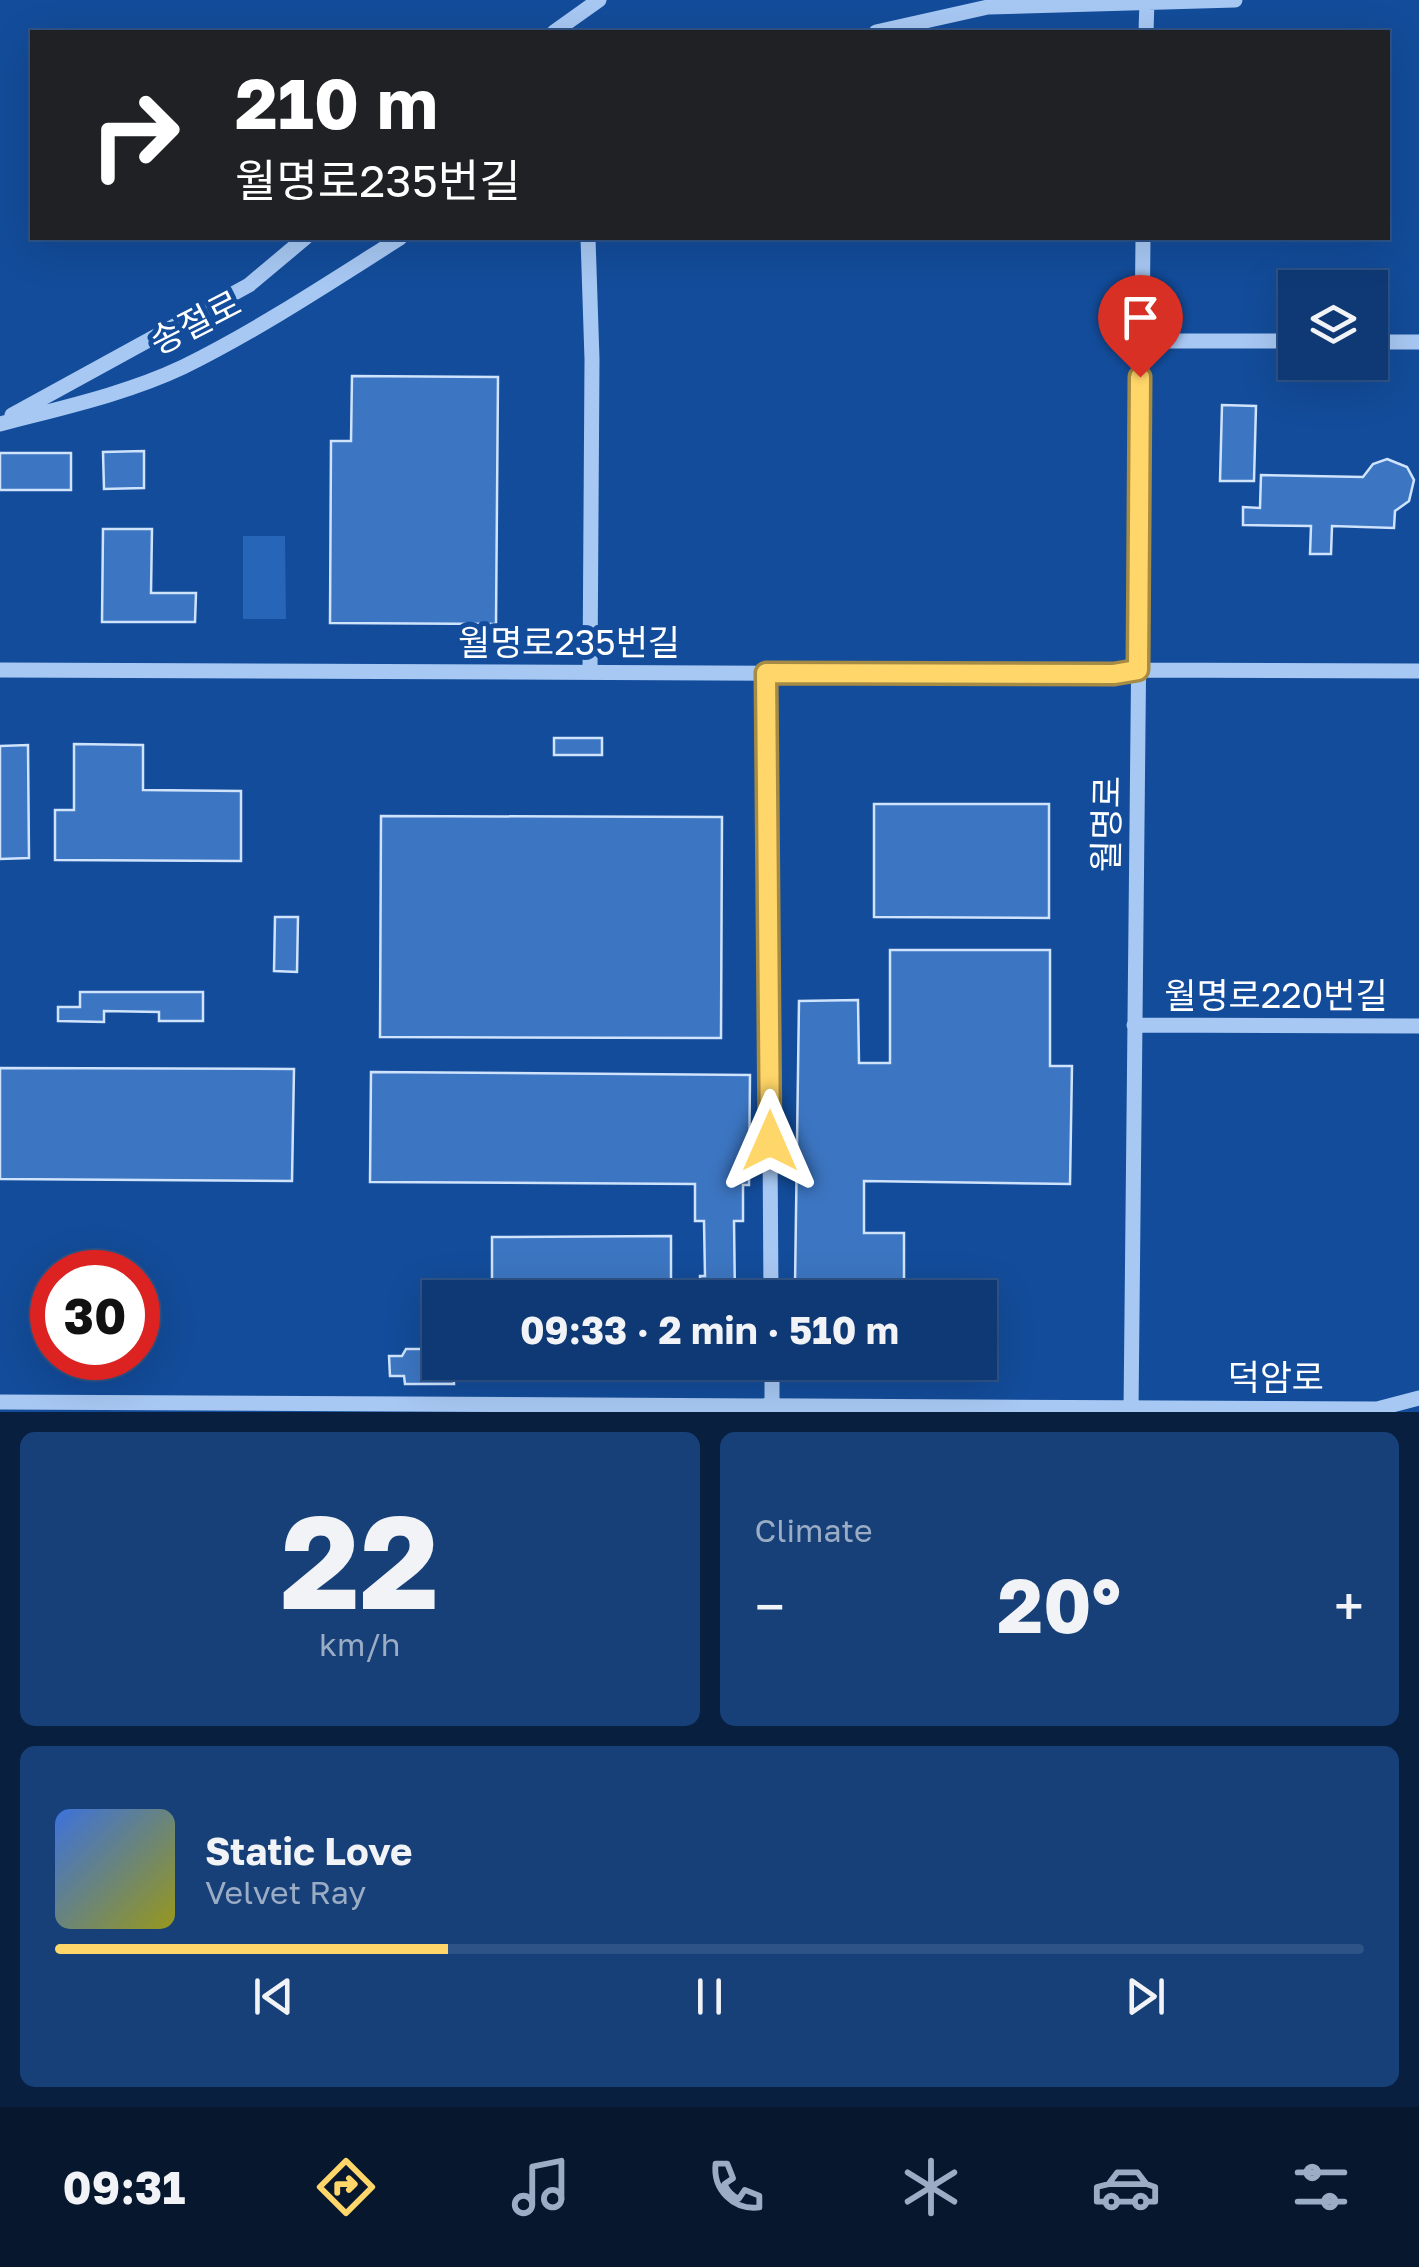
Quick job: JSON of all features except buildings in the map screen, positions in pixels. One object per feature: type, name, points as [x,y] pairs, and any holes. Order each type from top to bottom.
[{"type":"street","points":[[557,30],[599,0]]},
{"type":"street","points":[[884,30],[987,3],[1236,0]]},
{"type":"street","points":[[1146,30],[1147,2]]},
{"type":"street","points":[[0,423],[248,285],[303,240]]},
{"type":"street","name":"송절로","points":[[0,423],[87,401],[180,368],[293,306],[397,240]]},
{"type":"street","points":[[588,240],[592,359],[590,672]]},
{"type":"street","name":"월명로","points":[[1131,1410],[1142,240]]},
{"type":"street","points":[[1141,341],[1278,342]]},
{"type":"street","points":[[1388,342],[1419,342]]},
{"type":"street","name":"월명로235번길","points":[[0,670],[1114,674],[1138,670],[1419,671]]},
{"type":"street","points":[[766,673],[771,1280]]},
{"type":"street","name":"월명로220번길","points":[[1134,1025],[1419,1026]]},
{"type":"street","points":[[772,1380],[772,1406]]},
{"type":"street","name":"덕암로","points":[[0,1402],[1377,1410],[1419,1398]]},
{"type":"shaded area","points":[[243,536],[285,536],[286,619],[243,619]]},
{"type":"route","points":[[770,1141],[766,673],[1114,674],[1138,670],[1140,377]]}]
